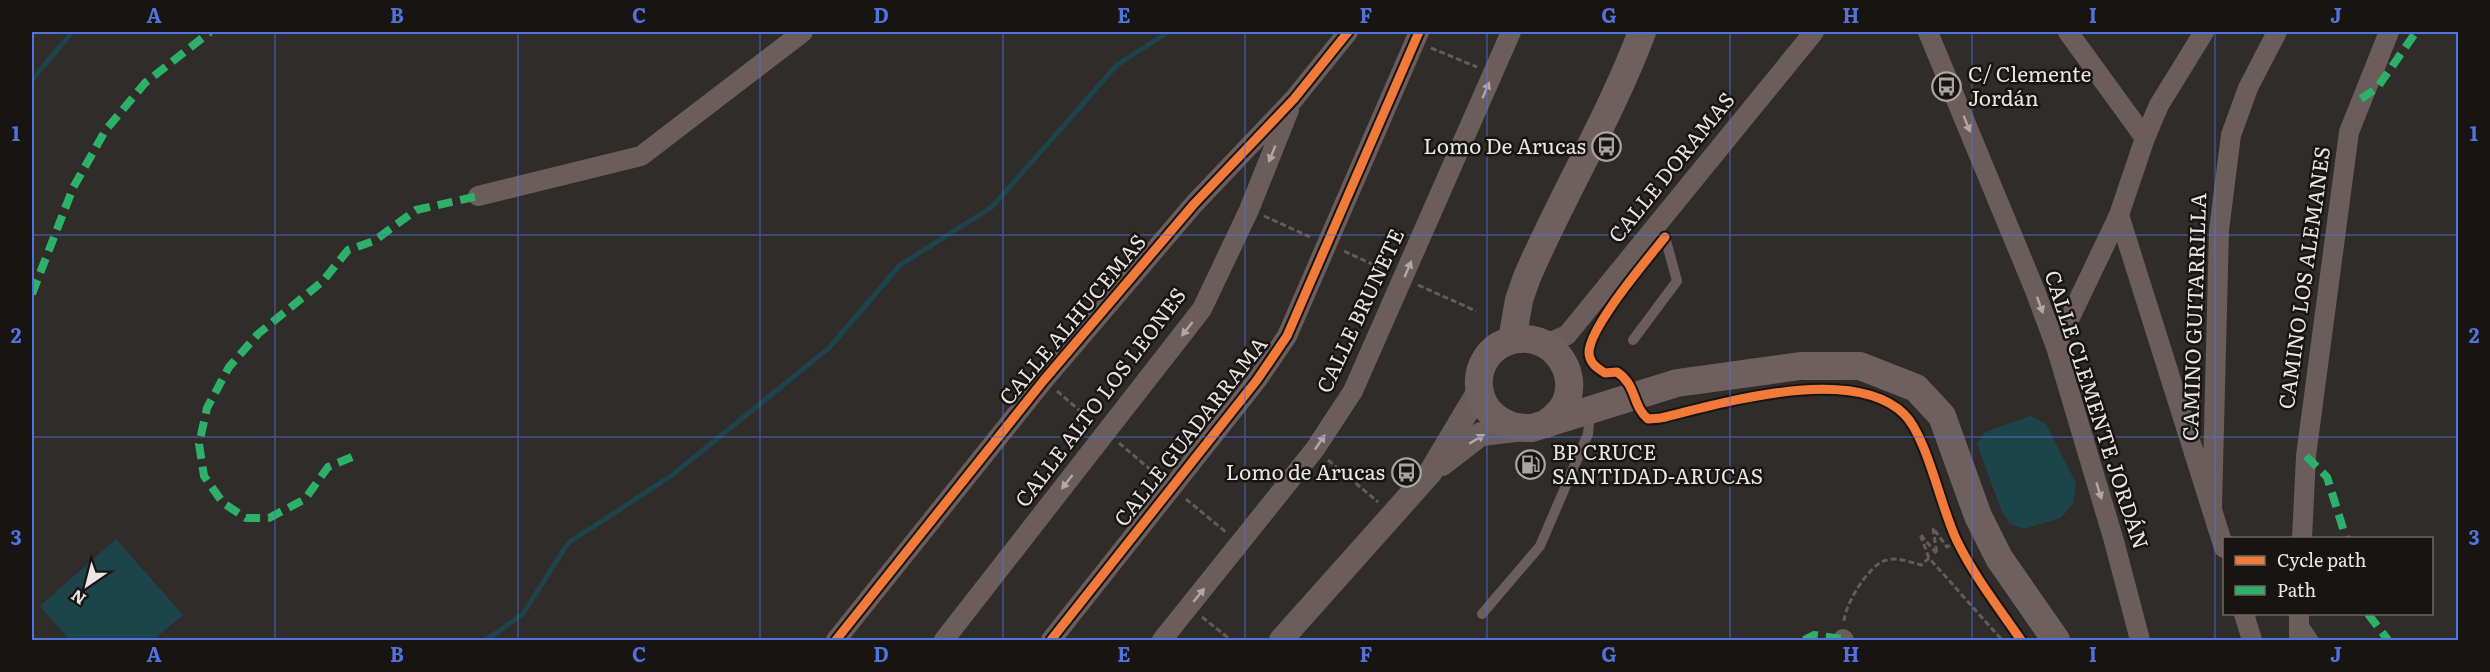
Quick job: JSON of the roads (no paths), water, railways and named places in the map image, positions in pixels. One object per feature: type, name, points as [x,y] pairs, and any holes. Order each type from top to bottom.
[{"type":"main road","points":[[1539,426],[1557,415],[1565,404],[1569,390],[1549,350],[1519,300],[1535,258],[1596,139],[1642,32]]},
{"type":"main road","points":[[1628,398],[1590,392],[1549,350],[1500,345],[1486,360],[1479,378],[1479,391],[1484,405],[1499,421],[1511,427],[1539,426],[1677,383],[1800,366],[1860,366],[1916,388],[1942,416],[1978,516],[1999,558],[2056,640]]},
{"type":"street","points":[[478,196],[641,156],[803,32]]},
{"type":"street","name":"CALLE ALHUCEMAS","points":[[836,640],[1044,380],[1194,204],[1294,99],[1348,32]]},
{"type":"street","name":"CALLE BRUNETE","points":[[1162,640],[1315,449],[1353,391],[1511,32]]},
{"type":"street","name":"CALLE DORAMAS","points":[[1549,350],[1655,226],[1814,32]]},
{"type":"street","name":"CALLE CLEMENTE JORDÁN","points":[[1928,32],[2030,278],[2056,347],[2114,541],[2140,640]]},
{"type":"street","points":[[2068,32],[2145,138]]},
{"type":"street","points":[[2056,347],[2119,215],[2145,138],[2159,105],[2204,32]]},
{"type":"street","name":"CAMINO GUITARRILLA","points":[[2212,507],[2219,230],[2231,135],[2248,88],[2277,32]]},
{"type":"street","name":"CAMINO LOS ALEMANES","points":[[2302,537],[2306,456],[2349,132],[2389,32]]},
{"type":"street","name":"CALLE GUADARRAMA","points":[[1051,640],[1257,380],[1287,336],[1417,36]]},
{"type":"street","name":"CALLE ALTO LOS LEONES","points":[[944,640],[1202,309],[1249,210],[1294,99]]},
{"type":"street","points":[[2119,215],[2223,546]]},
{"type":"street","points":[[1281,640],[1430,473],[1479,391]]},
{"type":"street","points":[[1430,473],[1480,434],[1539,426]]},
{"type":"street","points":[[2244,615],[2252,640]]},
{"type":"street","points":[[2299,616],[2299,640]]},
{"type":"lane","points":[[1633,340],[1677,281],[1665,237],[1655,226]]},
{"type":"lane","points":[[1482,614],[1540,546],[1588,434],[1591,410]]},
{"type":"lane","points":[[2299,616],[2314,640]]},
{"type":"water","points":[[2030,416],[2046,424],[2076,483],[2073,504],[2061,518],[2024,529],[2010,524],[2002,512],[1977,444],[1985,432]]},
{"type":"water","points":[[116,539],[183,615],[153,640],[70,640],[40,606]]},
{"type":"waterway","points":[[32,80],[72,32]]},
{"type":"waterway","points":[[486,640],[523,614],[568,543],[671,476],[829,348],[900,265],[992,207],[1117,65],[1168,32]]},
{"type":"place","name":"C/ Clemente Jordán","points":[[1947,87]]},
{"type":"place","name":"Lomo De Arucas","points":[[1607,147]]},
{"type":"place","name":"BP CRUCE SANTIDAD-ARUCAS","points":[[1531,465]]},
{"type":"place","name":"Lomo de Arucas","points":[[1406,473]]}]
